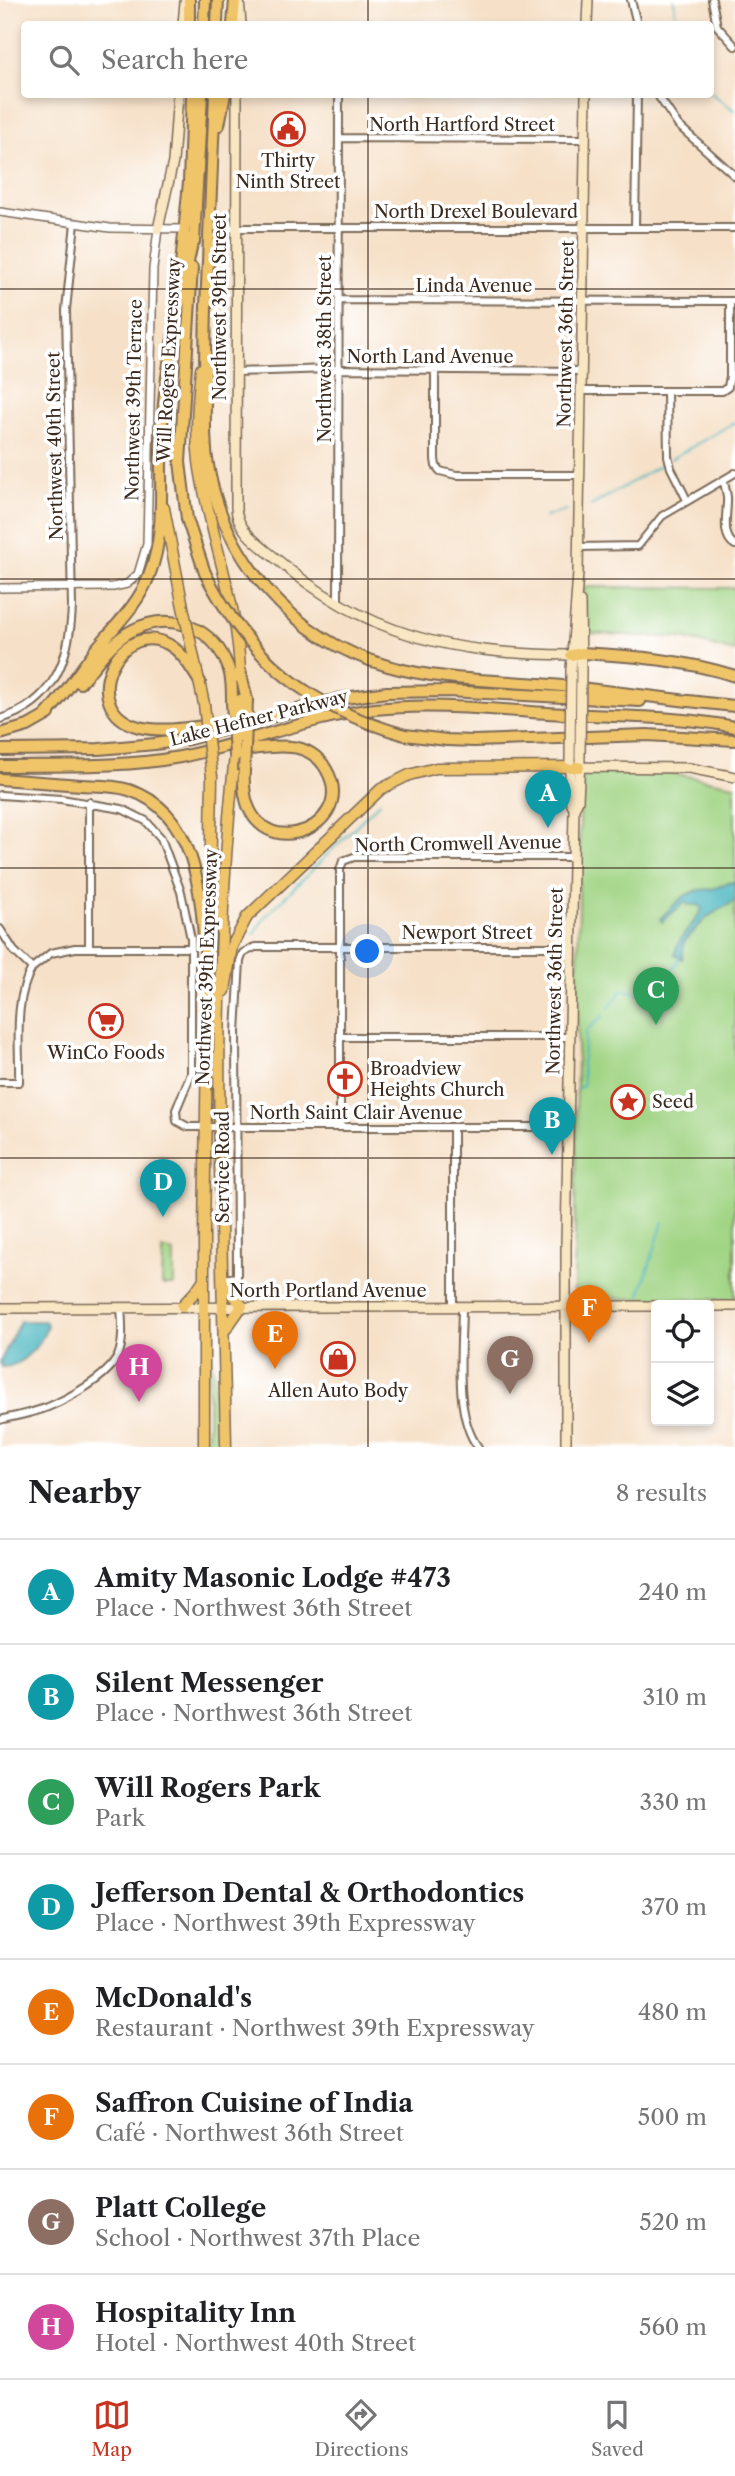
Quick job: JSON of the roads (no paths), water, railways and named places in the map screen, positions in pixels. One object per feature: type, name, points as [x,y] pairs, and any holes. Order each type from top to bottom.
[{"type":"highway","points":[[187,0],[189,21]]},
{"type":"highway","points":[[204,21],[205,0]]},
{"type":"highway","points":[[217,21],[218,0]]},
{"type":"highway","points":[[234,21],[237,0]]},
{"type":"highway","points":[[44,717],[144,589],[156,554],[162,494],[162,426],[189,182],[192,98]]},
{"type":"highway","name":"Will Rogers Expressway","points":[[202,98],[180,462],[187,519],[205,573],[234,622],[257,650],[300,688],[333,708],[359,721],[405,734],[474,741],[647,734],[735,740]]},
{"type":"highway","name":"Will Rogers Expressway","points":[[215,98],[205,325],[205,444],[210,477],[229,531],[248,565],[270,593],[299,621],[350,653],[400,669],[735,706]]},
{"type":"highway","points":[[212,163],[224,98]]},
{"type":"highway","points":[[174,330],[194,235]]},
{"type":"highway","points":[[199,753],[281,747],[308,752],[322,763],[331,779],[332,792],[328,809],[317,823],[303,832],[285,834],[267,829],[249,809],[239,772],[240,701],[240,671],[239,643],[200,473],[197,449],[205,325]]},
{"type":"highway","name":"Northwest 39th Expressway","points":[[162,494],[168,537],[204,704],[212,777],[205,1127],[204,1447]]},
{"type":"highway","points":[[0,734],[19,730],[44,717],[62,703],[117,641],[135,629],[162,622],[174,622],[193,628],[214,643],[224,657],[240,701],[235,756]]},
{"type":"highway","points":[[200,682],[182,655],[174,648],[164,642],[150,640],[134,643],[123,650],[111,664],[107,681],[108,698],[125,720],[139,727],[169,728],[257,720]]},
{"type":"highway","points":[[576,654],[676,662],[735,676]]},
{"type":"highway","name":"Lake Hefner Parkway","points":[[0,750],[138,747],[189,738],[338,699],[411,690],[703,703]]},
{"type":"highway","name":"Northwest 39th Expressway","points":[[226,1447],[219,1127],[222,902],[239,772],[235,756],[240,701]]},
{"type":"highway","name":"Lake Hefner Parkway","points":[[0,766],[145,762],[199,753],[331,717],[408,707],[657,719],[735,727]]},
{"type":"highway","points":[[220,1030],[231,949],[242,924],[261,902],[377,792],[400,778],[436,768],[575,763]]},
{"type":"highway","points":[[0,779],[118,788],[148,799],[166,814],[183,836],[192,860],[201,909],[208,992]]},
{"type":"highway","points":[[181,1306],[204,1278]]},
{"type":"highway","points":[[222,1279],[242,1306],[229,1321],[224,1333]]},
{"type":"main road","points":[[184,21],[187,0]]},
{"type":"main road","points":[[237,0],[240,21]]},
{"type":"main road","points":[[587,21],[588,0]]},
{"type":"main road","points":[[158,229],[173,162],[178,98]]},
{"type":"main road","name":"Northwest 39th Street","points":[[237,98],[235,228],[238,520],[251,537],[277,560],[338,603]]},
{"type":"main road","name":"Northwest 36th Street","points":[[566,1447],[574,808],[570,800],[575,763],[586,98]]},
{"type":"main road","points":[[338,603],[395,630],[459,648],[502,653],[576,654]]},
{"type":"main road","points":[[575,763],[676,768],[735,777]]},
{"type":"main road","name":"North Portland Avenue","points":[[0,1308],[651,1306]]},
{"type":"main road","points":[[714,1306],[735,1306]]},
{"type":"street","points":[[631,0],[636,21]]},
{"type":"street","points":[[712,0],[718,26],[735,46]]},
{"type":"street","name":"Northwest 38th Street","points":[[338,603],[339,98]]},
{"type":"street","points":[[635,228],[637,98]]},
{"type":"street","points":[[660,98],[678,125],[735,176]]},
{"type":"street","name":"North Hartford Street","points":[[338,138],[585,139]]},
{"type":"street","points":[[0,212],[110,228],[181,229]]},
{"type":"street","name":"Northwest 40th Street","points":[[0,719],[23,710],[48,689],[61,667],[70,626],[72,588],[66,310],[75,223]]},
{"type":"street","name":"North Drexel Boulevard","points":[[218,228],[735,228]]},
{"type":"street","name":"Northwest 39th Terrace","points":[[72,588],[121,586],[133,580],[140,571],[147,535],[153,269],[158,229]]},
{"type":"street","name":"Linda Avenue","points":[[339,300],[733,301]]},
{"type":"street","points":[[581,391],[720,392],[728,387],[730,376],[733,301]]},
{"type":"street","name":"North Land Avenue","points":[[236,373],[339,370],[581,371]]},
{"type":"street","points":[[435,372],[435,459],[438,470],[450,474],[579,475]]},
{"type":"street","points":[[667,392],[668,456],[687,500]]},
{"type":"street","points":[[578,547],[638,545],[662,516],[735,473]]},
{"type":"street","points":[[723,480],[727,497],[726,532],[729,541],[735,545]]},
{"type":"street","points":[[0,588],[72,588]]},
{"type":"street","points":[[0,795],[89,803],[129,811],[151,825],[164,844],[181,892],[188,917],[191,948],[89,948],[51,953],[32,968],[23,984],[20,999],[19,1082],[0,1082]]},
{"type":"street","points":[[89,803],[89,948]]},
{"type":"street","name":"North Cromwell Avenue","points":[[340,948],[340,870],[344,861],[354,857],[573,857]]},
{"type":"street","points":[[0,929],[14,951],[32,968]]},
{"type":"street","name":"Newport Street","points":[[240,957],[255,947],[572,947]]},
{"type":"street","name":"North Saint Clair Avenue","points":[[191,948],[192,1068],[191,1078],[176,1110],[176,1119],[188,1127],[569,1127]]},
{"type":"street","points":[[340,948],[340,1127]]},
{"type":"street","name":"Service Road","points":[[222,1279],[237,1277],[236,1032],[240,957]]},
{"type":"street","points":[[340,1037],[570,1037]]},
{"type":"street","points":[[453,1127],[462,1397],[466,1422],[478,1447]]},
{"type":"street","points":[[0,1420],[47,1408],[97,1379],[110,1367],[118,1355],[121,1307]]},
{"type":"water","points":[[735,882],[735,901],[707,917],[684,942],[682,959],[675,954],[680,941],[702,908],[685,902],[662,922],[660,919],[687,895]]},
{"type":"water","points":[[20,1321],[45,1321],[47,1325],[41,1339],[24,1359],[2,1367],[0,1362]]},
{"type":"waterway","points":[[674,0],[676,21]]},
{"type":"waterway","points":[[714,95],[735,111]]},
{"type":"waterway","points":[[671,459],[735,422]]},
{"type":"waterway","points":[[591,506],[666,462]]},
{"type":"waterway","points":[[545,517],[566,510]]},
{"type":"waterway","points":[[254,934],[265,917],[380,802]]},
{"type":"waterway","points":[[609,1008],[622,990],[639,993],[664,979],[674,968],[680,955]]},
{"type":"waterway","points":[[578,1088],[583,1086],[582,1064],[586,1031],[603,1016]]},
{"type":"waterway","points":[[639,1298],[663,1222]]},
{"type":"place","name":"Thirty Ninth Street","points":[[288,129]]},
{"type":"place","name":"Amity Masonic Lodge #473","points":[[548,828]]},
{"type":"place","name":"WinCo Foods","points":[[106,1021]]},
{"type":"place","name":"Will Rogers Park","points":[[656,1025]]},
{"type":"place","name":"Broadview Heights Church","points":[[345,1079]]},
{"type":"place","name":"Seed","points":[[628,1102]]},
{"type":"place","name":"Silent Messenger","points":[[552,1155]]},
{"type":"place","name":"Jefferson Dental & Orthodontics","points":[[163,1217]]},
{"type":"place","name":"Saffron Cuisine of India","points":[[589,1343]]},
{"type":"place","name":"Allen Auto Body","points":[[338,1359]]},
{"type":"place","name":"McDonald's","points":[[275,1369]]},
{"type":"place","name":"Platt College","points":[[510,1394]]},
{"type":"place","name":"Hospitality Inn","points":[[139,1402]]}]
